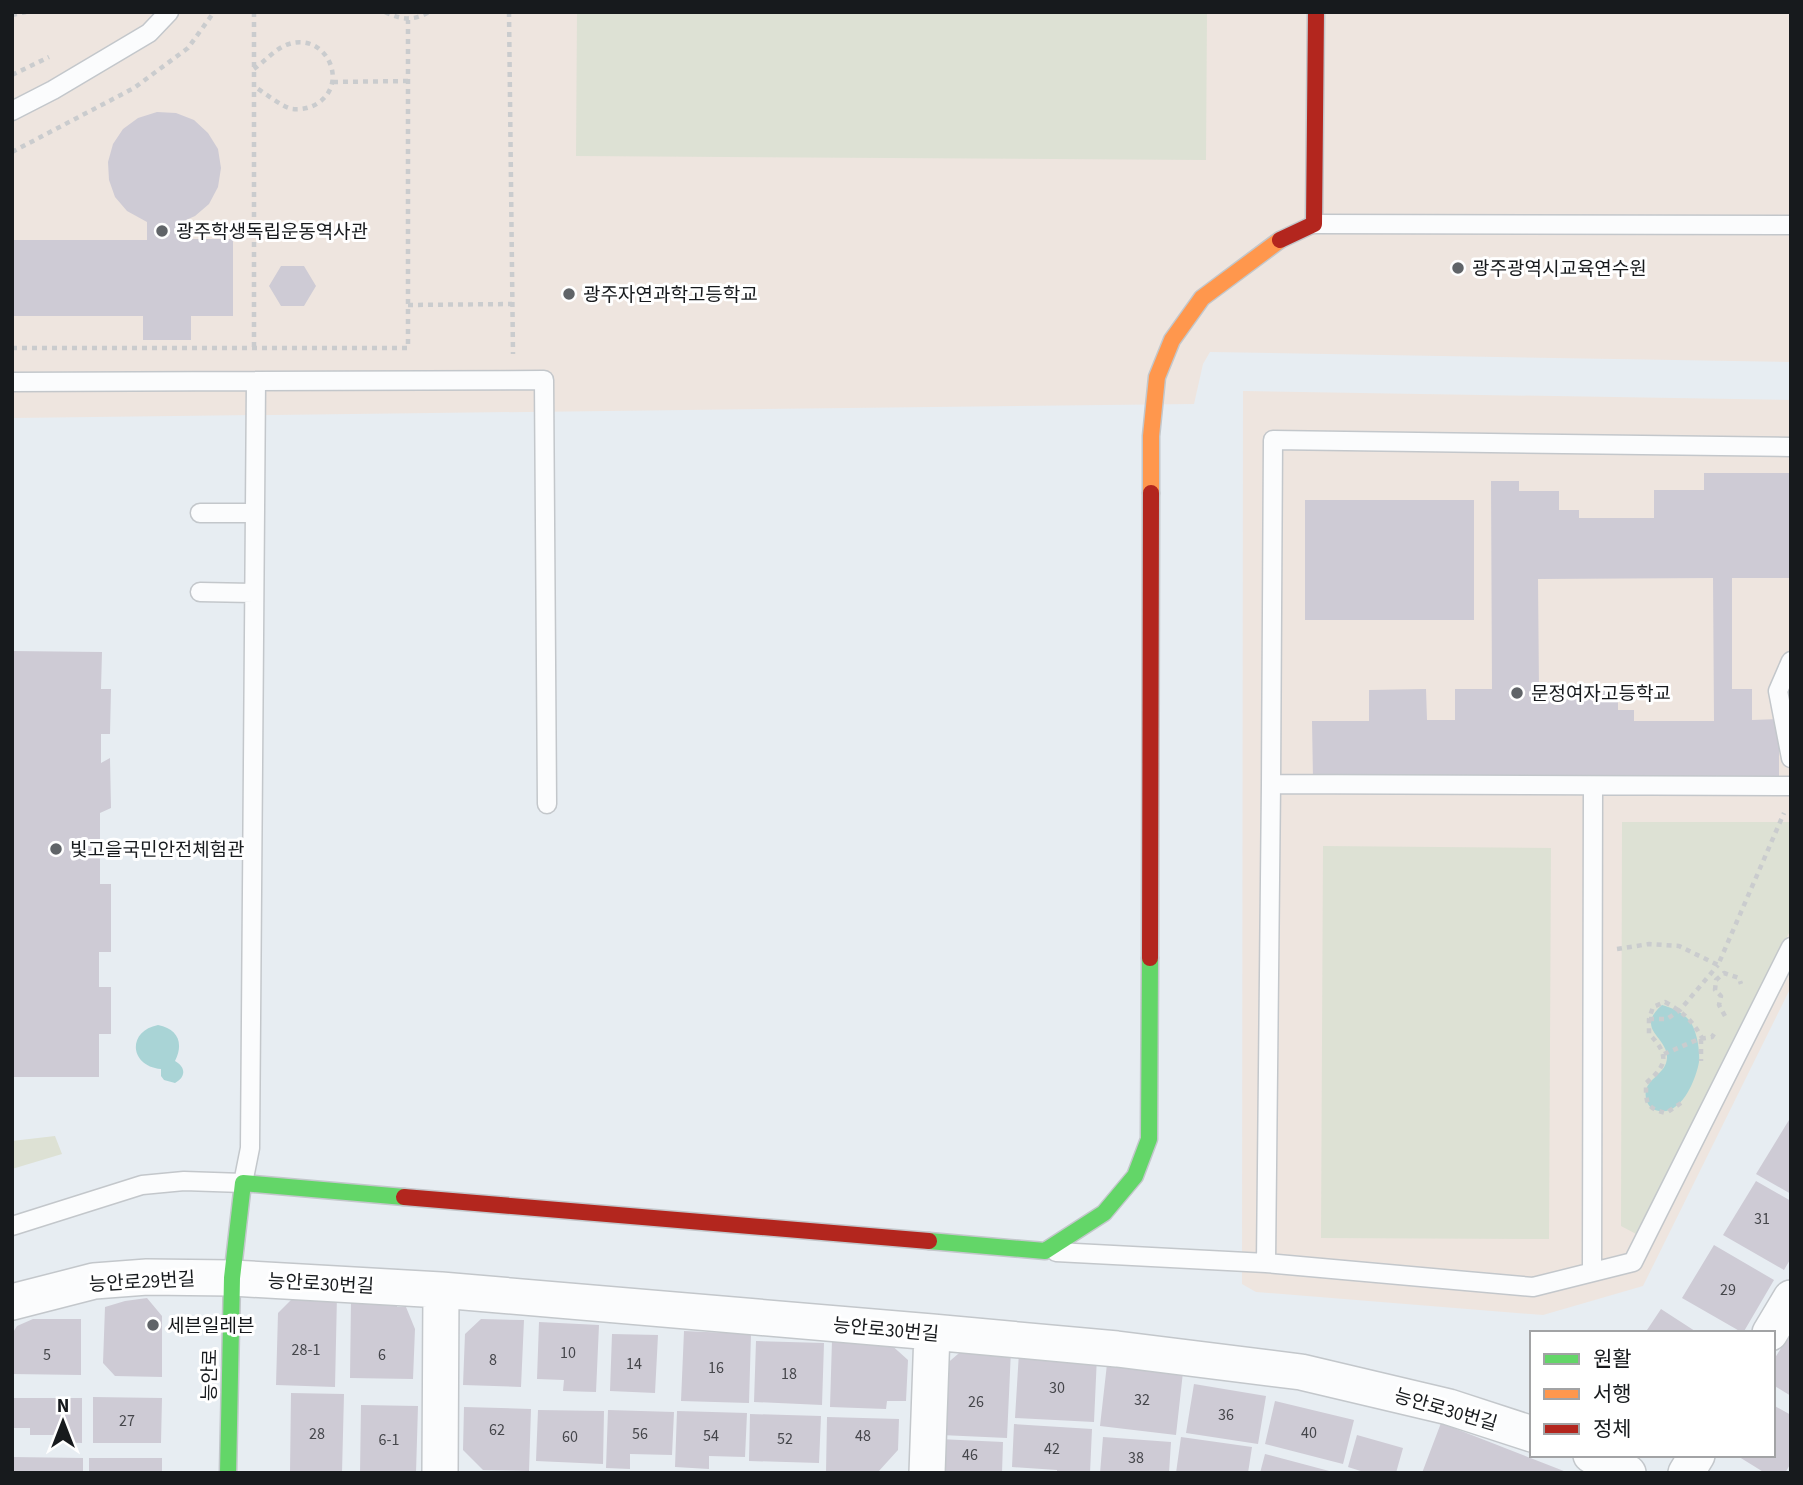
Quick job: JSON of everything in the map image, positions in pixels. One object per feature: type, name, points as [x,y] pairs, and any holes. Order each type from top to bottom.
[{"type":"street","points":[[243,1183],[1045,1251],[1104,1213],[1135,1177],[1149,1139],[1151,436],[1157,377],[1172,340],[1202,298],[1283,238],[1314,224],[1316,12]]},
{"type":"street","name":"능안로","points":[[228,1473],[232,1278],[243,1183]]},
{"type":"street","name":"능안로29번길","points":[[12,1302],[94,1281],[147,1277],[232,1278]]},
{"type":"street","name":"능안로30번길","points":[[232,1278],[441,1290],[1117,1349],[1301,1372],[1450,1406],[1530,1433]]},
{"type":"street","points":[[439,1473],[441,1290]]},
{"type":"street","points":[[1771,1331],[1791,1298]]},
{"type":"street","points":[[927,1473],[932,1332]]},
{"type":"street","points":[[1595,1457],[1628,1473]]},
{"type":"street","points":[[1686,1473],[1696,1457]]},
{"type":"lane","points":[[12,111],[149,33],[169,12]]},
{"type":"lane","points":[[1314,224],[1791,225]]},
{"type":"lane","points":[[12,382],[544,380],[547,804]]},
{"type":"lane","points":[[12,1226],[142,1185],[184,1181],[243,1183],[250,1148],[256,381]]},
{"type":"lane","points":[[1266,1263],[1273,440],[1791,447]]},
{"type":"lane","points":[[200,513],[254,513]]},
{"type":"lane","points":[[200,592],[253,593]]},
{"type":"lane","points":[[1791,661],[1778,691],[1791,758]]},
{"type":"lane","points":[[1272,784],[1791,786]]},
{"type":"lane","points":[[1592,1272],[1593,786]]},
{"type":"lane","points":[[1045,1251],[1266,1263],[1533,1287],[1633,1262],[1791,947]]},
{"type":"path","points":[[12,15],[26,12]]},
{"type":"path","points":[[12,152],[134,88],[188,48],[214,12]]},
{"type":"path","points":[[254,12],[254,348]]},
{"type":"path","points":[[385,12],[396,18],[408,19],[421,18],[429,12]]},
{"type":"path","points":[[509,12],[513,380]]},
{"type":"path","points":[[12,348],[408,348],[408,19]]},
{"type":"path","points":[[254,69],[278,49],[300,42],[312,44],[322,50],[333,70],[333,82],[323,100],[303,109],[282,105],[254,87]]},
{"type":"path","points":[[333,82],[408,81]]},
{"type":"path","points":[[408,305],[513,304]]},
{"type":"path","points":[[1649,1019],[1667,1019],[1680,1010],[1718,965],[1785,811]]},
{"type":"path","points":[[1592,952],[1649,944],[1679,946],[1718,965]]},
{"type":"path","points":[[1734,1020],[1725,1016],[1719,1005],[1721,996],[1716,990],[1716,979],[1724,973],[1739,978],[1743,986],[1742,993]]},
{"type":"path","points":[[1684,1098],[1677,1107],[1665,1113],[1653,1110],[1647,1104],[1646,1083],[1662,1066],[1665,1054],[1649,1034],[1649,1019],[1653,1007],[1665,1002],[1680,1010],[1695,1025],[1700,1038]]},
{"type":"path","points":[[1665,1054],[1700,1038],[1712,1037],[1725,1016]]},
{"type":"shaded area","name":"광주자연과학고등학교","points":[[12,12],[1791,12],[1791,362],[1210,352],[1203,364],[1194,404],[12,418]]},
{"type":"shaded area","points":[[577,12],[1207,12],[1206,160],[576,156]]},
{"type":"shaded area","name":"문정여자고등학교","points":[[1243,391],[1791,400],[1791,987],[1643,1286],[1543,1315],[1256,1292],[1242,1284]]},
{"type":"shaded area","points":[[1622,822],[1791,822],[1791,929],[1638,1235],[1621,1226]]},
{"type":"shaded area","points":[[1323,846],[1551,848],[1549,1239],[1321,1238]]},
{"type":"shaded area","points":[[55,1136],[62,1154],[12,1169],[12,1141]]},
{"type":"water","points":[[1662,1005],[1677,1011],[1692,1024],[1699,1057],[1695,1077],[1686,1094],[1681,1102],[1667,1111],[1659,1111],[1649,1106],[1646,1094],[1650,1082],[1666,1063],[1665,1049],[1651,1026],[1654,1013]]},
{"type":"water","points":[[158,1025],[175,1033],[179,1043],[175,1061],[183,1072],[175,1083],[164,1080],[161,1069],[143,1062],[138,1055],[137,1041],[141,1034]]},
{"type":"building","name":"광주학생독립운동역사관","points":[[157,112],[176,113],[194,120],[208,133],[218,149],[221,168],[218,187],[209,204],[195,216],[177,224],[178,239],[233,239],[233,316],[191,316],[191,340],[143,340],[143,316],[12,316],[12,240],[147,240],[147,222],[127,211],[115,197],[109,180],[108,162],[113,144],[123,129],[138,118]]},
{"type":"building","points":[[281,266],[304,266],[316,286],[304,306],[281,306],[269,286]]},
{"type":"building","points":[[1704,473],[1791,473],[1791,578],[1732,578],[1732,689],[1752,689],[1752,720],[1779,719],[1779,778],[1313,779],[1312,721],[1369,721],[1369,690],[1426,689],[1427,720],[1455,720],[1455,689],[1492,689],[1491,481],[1519,481],[1519,491],[1559,491],[1559,510],[1579,510],[1579,518],[1654,518],[1654,490],[1704,490]],"holes":[[[1713,578],[1714,721],[1634,721],[1634,710],[1618,710],[1618,691],[1539,691],[1538,579]]]},
{"type":"building","points":[[1305,500],[1474,500],[1474,620],[1305,620]]},
{"type":"building","name":"빛고을국민안전체험관","points":[[12,651],[102,652],[101,689],[111,689],[110,734],[101,734],[101,763],[110,758],[111,808],[100,813],[100,884],[111,884],[111,952],[99,952],[99,987],[111,987],[111,1034],[99,1034],[99,1077],[12,1077]]},
{"type":"building","points":[[1789,1120],[1791,1122],[1791,1194],[1756,1174]]},
{"type":"building","points":[[1756,1181],[1791,1201],[1791,1258],[1784,1270],[1723,1235]]},
{"type":"building","points":[[1714,1245],[1774,1280],[1744,1331],[1740,1331],[1682,1298]]},
{"type":"building","points":[[297,1294],[337,1295],[335,1387],[276,1385],[278,1313]]},
{"type":"building","points":[[147,1298],[162,1316],[162,1377],[115,1376],[103,1363],[105,1307]]},
{"type":"building","points":[[351,1299],[397,1300],[397,1307],[406,1307],[415,1329],[413,1379],[350,1378]]},
{"type":"building","points":[[1661,1309],[1695,1331],[1646,1331]]},
{"type":"building","points":[[33,1319],[81,1319],[81,1375],[12,1374],[12,1334],[17,1326]]},
{"type":"building","points":[[481,1319],[524,1320],[521,1387],[463,1385],[465,1334]]},
{"type":"building","points":[[539,1322],[599,1325],[596,1392],[563,1391],[564,1380],[537,1379]]},
{"type":"building","points":[[684,1331],[751,1334],[749,1403],[681,1401]]},
{"type":"building","points":[[1791,1332],[1791,1396],[1775,1386],[1775,1358]]},
{"type":"building","points":[[612,1334],[658,1335],[655,1393],[610,1391]]},
{"type":"building","points":[[832,1340],[888,1342],[908,1360],[906,1401],[887,1401],[886,1409],[830,1407]]},
{"type":"building","points":[[756,1341],[824,1343],[822,1405],[754,1402]]},
{"type":"building","points":[[965,1348],[1011,1350],[1007,1438],[941,1435],[944,1366]]},
{"type":"building","points":[[1019,1352],[1097,1356],[1094,1422],[1015,1418]]},
{"type":"building","points":[[1107,1364],[1183,1372],[1176,1435],[1100,1426]]},
{"type":"building","points":[[1194,1384],[1266,1396],[1258,1444],[1186,1433]]},
{"type":"building","points":[[291,1393],[344,1394],[342,1473],[290,1472]]},
{"type":"building","points":[[93,1397],[162,1398],[161,1443],[93,1443]]},
{"type":"building","points":[[12,1398],[82,1398],[82,1443],[54,1442],[54,1435],[30,1435],[30,1428],[12,1428]]},
{"type":"building","points":[[1275,1401],[1354,1420],[1343,1464],[1265,1444]]},
{"type":"building","points":[[361,1405],[418,1406],[416,1473],[360,1473]]},
{"type":"building","points":[[1775,1406],[1791,1415],[1791,1463],[1785,1473],[1765,1473],[1739,1457],[1775,1457]]},
{"type":"building","points":[[464,1407],[531,1409],[529,1471],[483,1470],[463,1450]]},
{"type":"building","points":[[538,1410],[604,1411],[603,1464],[536,1461]]},
{"type":"building","points":[[608,1410],[674,1412],[672,1455],[630,1454],[630,1469],[606,1468]]},
{"type":"building","points":[[677,1411],[747,1413],[745,1457],[709,1456],[709,1469],[675,1467]]},
{"type":"building","points":[[750,1414],[821,1416],[819,1463],[749,1461]]},
{"type":"building","points":[[827,1417],[899,1419],[898,1450],[878,1472],[826,1472]]},
{"type":"building","points":[[1441,1423],[1569,1473],[1422,1473]]},
{"type":"building","points":[[1014,1424],[1092,1429],[1090,1473],[1057,1473],[1057,1470],[1012,1467]]},
{"type":"building","points":[[1357,1435],[1403,1448],[1396,1473],[1367,1473],[1348,1467]]},
{"type":"building","points":[[1103,1437],[1171,1442],[1169,1473],[1100,1473]]},
{"type":"building","points":[[1181,1437],[1252,1447],[1248,1473],[1176,1473]]},
{"type":"building","points":[[939,1439],[1003,1442],[1002,1473],[943,1473]]},
{"type":"building","points":[[1265,1454],[1333,1472],[1333,1473],[1260,1473]]},
{"type":"building","points":[[12,1457],[83,1458],[83,1473],[12,1473]]},
{"type":"building","points":[[89,1458],[162,1458],[162,1473],[89,1473]]},
{"type":"traffic: fast","points":[[929,1241],[1045,1251],[1104,1213],[1135,1176],[1149,1139],[1150,958]]},
{"type":"traffic: fast","points":[[228,1473],[232,1278],[243,1183],[404,1197]]},
{"type":"traffic: slow","points":[[1151,493],[1151,436],[1157,377],[1172,340],[1202,298],[1280,240]]},
{"type":"traffic: jam","points":[[1280,240],[1314,224],[1316,12]]},
{"type":"traffic: jam","points":[[1150,958],[1151,493]]},
{"type":"traffic: jam","points":[[404,1197],[929,1241]]},
{"type":"place","name":"광주학생독립운동역사관","points":[[162,231]]},
{"type":"place","name":"광주광역시교육연수원","points":[[1458,268]]},
{"type":"place","name":"광주자연과학고등학교","points":[[569,294]]},
{"type":"place","name":"문정여자고등학교","points":[[1517,693]]},
{"type":"place","name":"빛고을국민안전체험관","points":[[56,849]]},
{"type":"place","name":"세븐일레븐","points":[[153,1325]]}]
